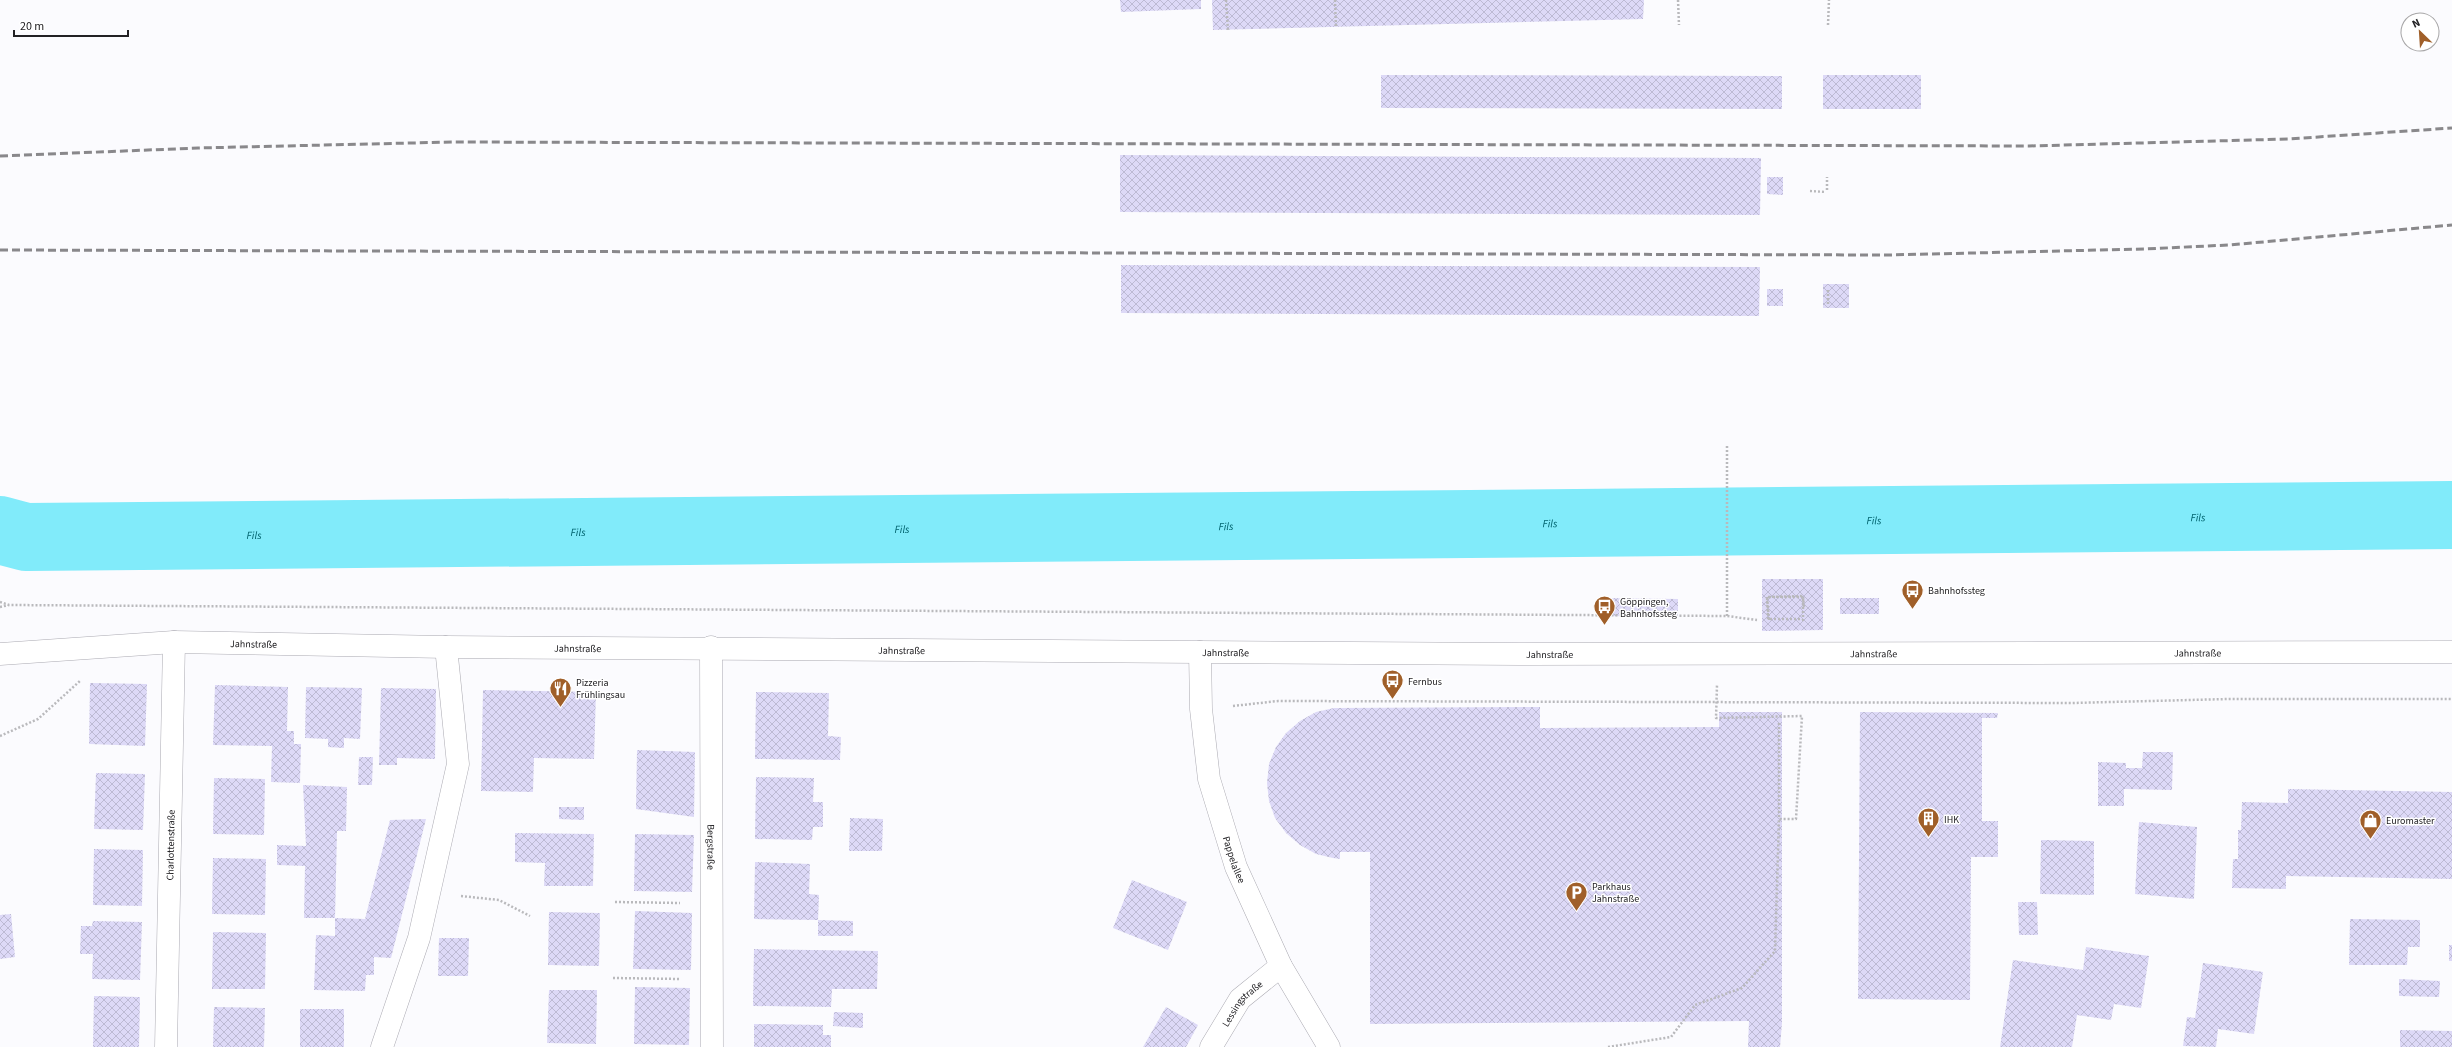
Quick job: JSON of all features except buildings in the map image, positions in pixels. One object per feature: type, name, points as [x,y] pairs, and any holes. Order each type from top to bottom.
[{"type":"main road","name":"Jahnstraße","points":[[0,654],[174,642],[446,647],[711,647],[1534,654],[2452,652]]},
{"type":"main road","name":"Charlottenstraße","points":[[166,1047],[174,642]]},
{"type":"main road","points":[[382,1047],[419,938],[458,764],[446,647]]},
{"type":"main road","name":"Bergstraße","points":[[711,647],[712,1047]]},
{"type":"main road","name":"Pappelallee","points":[[1200,652],[1201,709],[1209,779],[1236,867],[1281,966],[1329,1047]]},
{"type":"main road","name":"Lessingstraße","points":[[1211,1047],[1240,999],[1281,966]]},
{"type":"path","points":[[1226,0],[1228,31]]},
{"type":"path","points":[[1335,0],[1336,28]]},
{"type":"path","points":[[1678,0],[1679,25]]},
{"type":"path","points":[[1828,25],[1829,0]]},
{"type":"path","points":[[1810,191],[1826,191],[1827,177]]},
{"type":"path","points":[[1828,288],[1828,304]]},
{"type":"path","points":[[1726,616],[1727,446]]},
{"type":"path","points":[[1802,619],[1768,619],[1767,597],[1803,597],[1803,620],[1767,620],[1767,597],[1804,596],[1804,608]]},
{"type":"path","points":[[0,602],[9,605],[1726,616],[1762,621]]},
{"type":"path","points":[[0,608],[9,605]]},
{"type":"path","points":[[0,736],[38,719],[85,677]]},
{"type":"path","points":[[1201,709],[1278,701],[2072,703],[2229,699],[2452,699]]},
{"type":"path","points":[[1716,702],[1716,718],[1802,716],[1796,819],[1779,819]]},
{"type":"path","points":[[1608,1047],[1671,1037],[1695,1005],[1742,988],[1775,951],[1779,819],[1779,723]]},
{"type":"path","points":[[428,896],[476,896],[500,900],[530,916]]},
{"type":"path","points":[[615,902],[711,904]]},
{"type":"path","points":[[614,978],[712,980]]},
{"type":"waterway","name":"Fils","points":[[0,530],[26,537],[2452,515]]},
{"type":"railway","points":[[0,156],[198,148],[454,142],[2029,146],[2288,139],[2452,128]]},
{"type":"railway","points":[[0,250],[1887,255],[2144,249],[2229,245],[2452,225]]},
{"type":"place","name":"Bahnhofssteg","points":[[1913,610]]},
{"type":"place","name":"Göppingen, Bahnhofssteg","points":[[1604,626]]},
{"type":"place","name":"Fernbus","points":[[1392,700]]},
{"type":"place","name":"Pizzeria Frühlingsau","points":[[560,708]]},
{"type":"place","name":"IHK","points":[[1928,838]]},
{"type":"place","name":"Euromaster","points":[[2370,840]]},
{"type":"place","name":"Parkhaus Jahnstraße","points":[[1576,912]]}]
